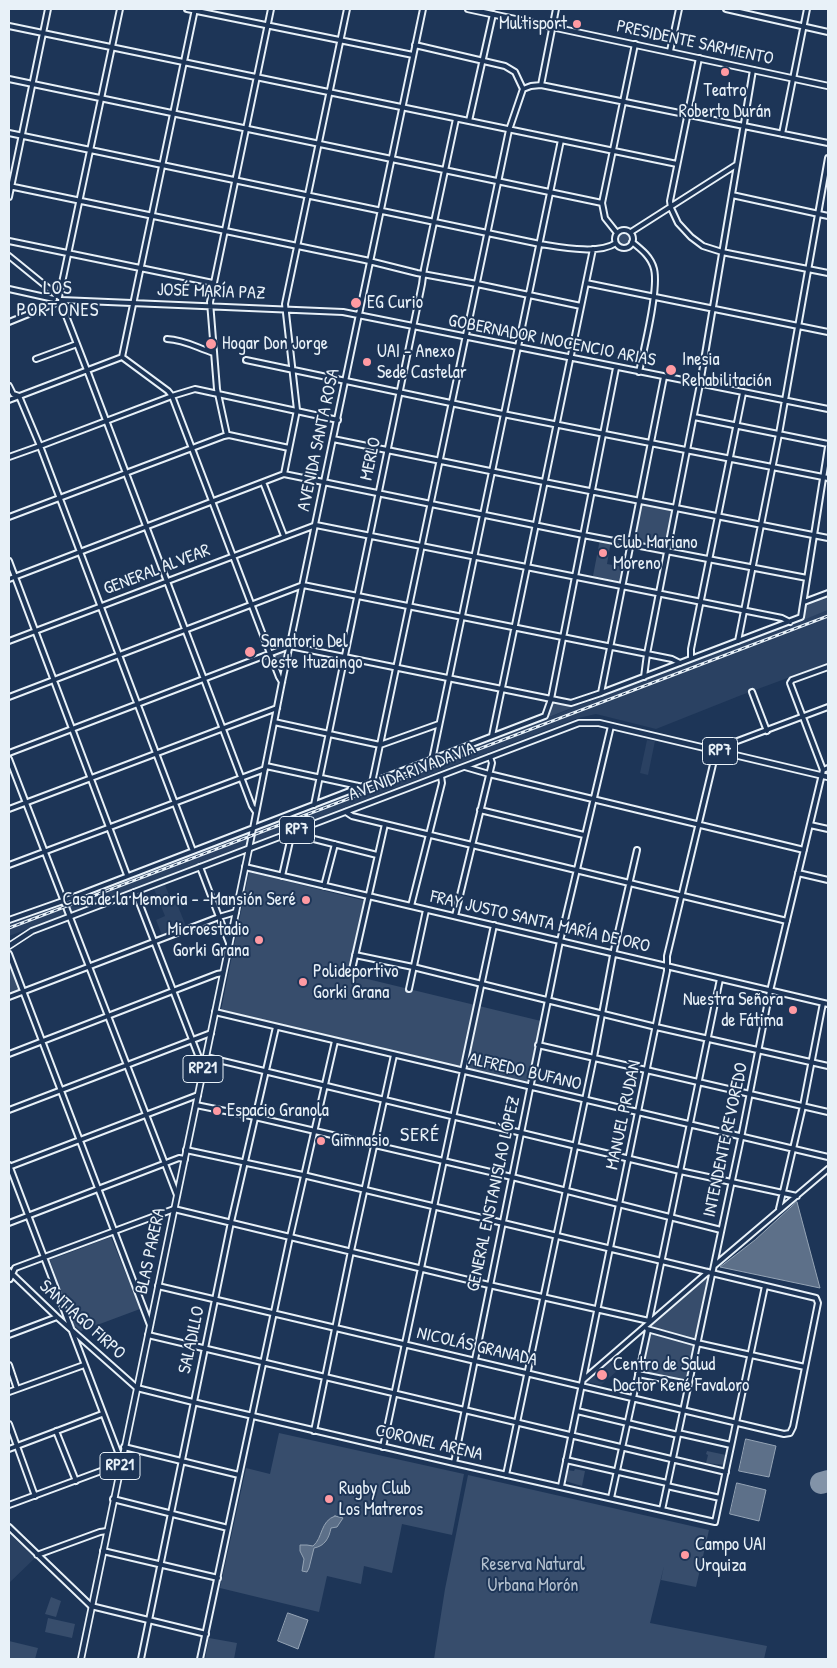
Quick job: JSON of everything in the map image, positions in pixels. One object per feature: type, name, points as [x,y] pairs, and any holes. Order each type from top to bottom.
[{"type":"main road","name":"PRESIDENTE SARMIENTO","points":[[468,9],[828,86]]},
{"type":"main road","name":"AVENIDA RIVADAVIA","points":[[249,849],[584,722],[611,726]]},
{"type":"main road","name":"RP7","points":[[611,726],[822,773],[828,777]]},
{"type":"main road","name":"RP7","points":[[9,946],[32,931],[249,849]]},
{"type":"main road","name":"BLAS PARERA","points":[[80,1659],[249,849]]},
{"type":"street","points":[[9,197],[48,9]]},
{"type":"street","points":[[58,300],[120,9]]},
{"type":"street","points":[[187,9],[413,55]]},
{"type":"street","points":[[227,435],[218,393],[210,306],[213,282],[271,9]]},
{"type":"street","points":[[284,474],[297,410],[285,309],[346,9]]},
{"type":"street","name":"AVENIDA SANTA ROSA","points":[[249,849],[422,9]]},
{"type":"street","points":[[541,85],[556,9]]},
{"type":"street","points":[[670,51],[678,9]]},
{"type":"street","points":[[726,9],[828,32]]},
{"type":"street","points":[[782,134],[807,9]]},
{"type":"street","points":[[122,358],[195,10]]},
{"type":"street","points":[[469,121],[493,14]]},
{"type":"street","points":[[9,26],[677,164]]},
{"type":"street","points":[[617,233],[606,218],[602,203],[635,44]]},
{"type":"street","points":[[372,783],[509,130],[523,89],[518,76],[512,70],[500,64],[415,45]]},
{"type":"street","points":[[699,58],[670,201],[671,208],[678,222],[691,237],[703,246],[722,252],[828,272]]},
{"type":"street","points":[[644,677],[667,551],[688,451],[753,70]]},
{"type":"street","points":[[9,80],[602,203]]},
{"type":"street","points":[[523,89],[541,85],[828,143]]},
{"type":"street","name":"MERLO","points":[[314,804],[456,119]]},
{"type":"street","points":[[9,133],[540,244],[593,249],[608,248],[616,242]]},
{"type":"street","points":[[432,760],[561,140]]},
{"type":"street","points":[[738,641],[779,434],[828,158]]},
{"type":"street","points":[[617,233],[625,230],[631,232],[671,208],[736,164]]},
{"type":"street","points":[[10,187],[581,306]]},
{"type":"street","points":[[732,195],[828,216]]},
{"type":"street","points":[[617,233],[616,242],[623,248],[628,247],[632,242],[631,232]]},
{"type":"street","points":[[9,241],[213,282]]},
{"type":"street","points":[[632,242],[645,253],[654,268],[655,283],[639,372]]},
{"type":"street","points":[[492,736],[593,249]]},
{"type":"street","points":[[9,256],[52,291],[63,308],[166,582],[252,806],[256,812]]},
{"type":"street","points":[[586,284],[828,332]]},
{"type":"street","name":"JOSÉ MARÍA PAZ","points":[[9,289],[58,300],[336,311],[359,315]]},
{"type":"street","points":[[9,322],[58,300]]},
{"type":"street","name":"GOBERNADOR INOCENCIO ARIAS","points":[[359,315],[828,409]]},
{"type":"street","points":[[167,339],[191,343],[214,353]]},
{"type":"street","points":[[36,359],[77,344]]},
{"type":"street","points":[[9,400],[122,358]]},
{"type":"street","points":[[122,358],[168,391],[172,396],[231,557],[278,677],[282,682]]},
{"type":"street","points":[[246,360],[450,404],[826,478]]},
{"type":"street","points":[[551,699],[616,368]]},
{"type":"street","points":[[602,693],[664,377]]},
{"type":"street","points":[[9,386],[13,394],[19,396],[40,446],[193,851]]},
{"type":"street","points":[[9,457],[195,389],[338,420]]},
{"type":"street","points":[[691,658],[691,649],[743,393]]},
{"type":"street","points":[[9,753],[290,646],[573,703],[790,622],[801,616],[814,535],[826,478],[828,446],[694,417]]},
{"type":"street","points":[[9,517],[227,435],[289,448]]},
{"type":"street","points":[[333,438],[828,538]]},
{"type":"street","points":[[9,579],[284,474],[583,535],[807,578]]},
{"type":"street","points":[[264,482],[284,536]]},
{"type":"street","points":[[316,525],[622,587],[702,601],[782,618],[790,622]]},
{"type":"street","name":"GENERAL ALVEAR","points":[[10,641],[316,525]]},
{"type":"street","points":[[9,561],[128,875]]},
{"type":"street","points":[[9,697],[303,585],[680,662]]},
{"type":"street","points":[[804,602],[828,594]]},
{"type":"street","points":[[9,634],[10,641]]},
{"type":"street","points":[[828,668],[790,682],[822,773],[828,768]]},
{"type":"street","points":[[752,692],[767,730]]},
{"type":"street","name":"AVENIDA RIVADAVIA","points":[[9,920],[544,716],[551,699]]},
{"type":"street","points":[[718,751],[724,746],[828,707]]},
{"type":"street","points":[[9,809],[277,708]]},
{"type":"street","points":[[274,722],[380,745],[439,724]]},
{"type":"street","name":"GENERAL ENSTANISLAO LÓPEZ","points":[[454,1463],[560,941],[611,726]]},
{"type":"street","name":"MANUEL PRUDAN","points":[[561,1486],[656,1027],[667,956],[698,824],[715,756],[718,751]]},
{"type":"street","points":[[455,916],[492,762],[490,757]]},
{"type":"street","points":[[9,759],[177,1195]]},
{"type":"street","points":[[465,766],[489,774],[593,800],[804,850]]},
{"type":"street","points":[[9,865],[265,768],[319,776],[362,787]]},
{"type":"street","name":"INTENDENTE REVOREDO","points":[[662,1510],[710,1273],[714,1266],[722,1230],[770,991],[822,773]]},
{"type":"street","points":[[411,906],[442,783],[440,776]]},
{"type":"street","points":[[480,810],[584,835]]},
{"type":"street","points":[[346,812],[352,816],[429,835],[787,920]]},
{"type":"street","points":[[351,974],[385,824]]},
{"type":"street","points":[[810,825],[828,829]]},
{"type":"street","points":[[298,830],[302,836],[377,855]]},
{"type":"street","points":[[282,876],[290,841],[289,833]]},
{"type":"street","points":[[324,886],[335,844]]},
{"type":"street","points":[[506,1475],[594,1058],[613,954],[637,850]]},
{"type":"street","points":[[200,867],[229,943]]},
{"type":"street","name":"FRAY JUSTO SANTA MARÍA DE ORO","points":[[245,867],[826,1004]]},
{"type":"street","points":[[798,873],[828,880]]},
{"type":"street","points":[[135,892],[203,1068]]},
{"type":"street","points":[[409,989],[426,910]]},
{"type":"street","points":[[9,998],[236,912]]},
{"type":"street","points":[[383,1447],[494,925]]},
{"type":"street","points":[[9,954],[150,1326]]},
{"type":"street","points":[[355,955],[413,967],[656,1027],[828,1066]]},
{"type":"street","points":[[9,1054],[217,974],[223,974]]},
{"type":"street","points":[[649,1321],[720,979]]},
{"type":"street","points":[[779,1209],[794,1149],[811,1062],[826,1004]]},
{"type":"street","name":"ALFREDO BUFANO","points":[[215,1012],[741,1138],[828,1157]]},
{"type":"street","name":"SALADILLO","points":[[141,1659],[231,1222],[264,1071],[276,1027]]},
{"type":"street","points":[[9,1110],[211,1033]]},
{"type":"street","points":[[200,1659],[303,1175],[335,1041]]},
{"type":"street","points":[[538,1045],[828,1112]]},
{"type":"street","points":[[314,1431],[394,1055]]},
{"type":"street","points":[[206,1057],[731,1183],[797,1196]]},
{"type":"street","points":[[9,1505],[76,1481],[121,1462],[9,1166],[198,1095]]},
{"type":"street","points":[[196,1105],[314,1130],[512,1177],[565,1192],[722,1230]]},
{"type":"street","points":[[186,1150],[303,1175],[816,1298],[818,1303],[805,1367],[648,1330],[644,1326]]},
{"type":"street","points":[[9,1223],[179,1158],[185,1159]]},
{"type":"street","points":[[714,1266],[828,1169]]},
{"type":"street","points":[[17,1279],[9,1280],[10,1273],[15,1268],[174,1209],[489,1285],[649,1321]]},
{"type":"street","name":"SANTIAGO FIRPO","points":[[10,1273],[137,1388]]},
{"type":"street","points":[[583,1380],[649,1321],[710,1273]]},
{"type":"street","name":"NICOLÁS GRANADA","points":[[158,1286],[784,1434],[790,1433],[793,1427],[805,1367]]},
{"type":"street","points":[[566,1460],[720,1498],[765,1286]]},
{"type":"street","points":[[9,1335],[57,1317]]},
{"type":"street","points":[[610,1498],[648,1330]]},
{"type":"street","points":[[148,1335],[726,1472]]},
{"type":"street","points":[[9,1365],[17,1389]]},
{"type":"street","points":[[9,1392],[84,1365]]},
{"type":"street","points":[[638,1374],[688,1384]]},
{"type":"street","name":"CORONEL ARENA","points":[[137,1388],[383,1447],[715,1522],[720,1498]]},
{"type":"street","points":[[576,1411],[731,1445]]},
{"type":"street","points":[[9,1449],[102,1414]]},
{"type":"street","points":[[9,1424],[35,1496]]},
{"type":"street","points":[[56,1431],[76,1481]]},
{"type":"street","points":[[124,1447],[239,1475]]},
{"type":"street","points":[[113,1499],[228,1528]]},
{"type":"street","points":[[9,1527],[91,1606],[206,1634]]},
{"type":"street","points":[[38,1555],[107,1531]]},
{"type":"street","points":[[103,1551],[218,1578]]},
{"type":"shaded area","points":[[828,610],[828,663],[656,729],[596,714],[578,718],[9,936],[9,922],[101,889]]},
{"type":"shaded area","points":[[647,740],[655,741],[648,775],[640,773]]},
{"type":"shaded area","points":[[165,885],[173,905],[177,904],[186,926],[162,935],[156,920],[165,916],[154,889]]},
{"type":"shaded area","points":[[797,1202],[820,1288],[720,1267],[755,1240]]},
{"type":"shaded area","name":"Centro de Salud Doctor René Favaloro","points":[[609,1361],[617,1371],[601,1385],[587,1382],[586,1380]]},
{"type":"shaded area","points":[[746,1439],[776,1446],[769,1477],[739,1471]]},
{"type":"shaded area","points":[[737,1483],[766,1490],[759,1521],[730,1514]]},
{"type":"shaded area","points":[[335,1516],[343,1518],[337,1527],[331,1528],[328,1538],[324,1543],[314,1548],[307,1572],[302,1571],[304,1559],[300,1551],[300,1545],[313,1546],[319,1539],[324,1526],[330,1518]]},
{"type":"shaded area","points":[[9,1533],[35,1558],[9,1583]]},
{"type":"shaded area","points":[[288,1613],[308,1620],[298,1649],[278,1641]]},
{"type":"green space","points":[[624,230],[630,232],[632,238],[630,244],[624,246],[618,244],[616,238],[618,232]]},
{"type":"green space","points":[[641,502],[673,509],[666,549],[633,543]]},
{"type":"green space","name":"Club Mariano Moreno","points":[[600,539],[611,541],[607,564],[624,567],[621,582],[593,576]]},
{"type":"green space","points":[[828,595],[828,610],[801,621],[805,603]]},
{"type":"green space","points":[[284,650],[286,651],[280,676],[272,656]]},
{"type":"green space","points":[[553,701],[579,705],[549,717]]},
{"type":"green space","name":"Polideportivo Gorki Grana","points":[[249,872],[366,901],[351,975],[541,1021],[528,1084],[221,1010]]},
{"type":"green space","points":[[9,961],[19,988],[18,991],[9,995]]},
{"type":"green space","points":[[111,1237],[140,1309],[81,1331],[72,1324],[50,1260]]},
{"type":"green space","points":[[704,1277],[709,1281],[696,1338],[691,1339],[648,1328],[648,1326]]},
{"type":"green space","points":[[650,1333],[694,1344],[685,1382],[641,1372]]},
{"type":"green space","name":"Rugby Club Los Matreros","points":[[279,1433],[464,1474],[452,1535],[402,1524],[392,1573],[364,1566],[361,1584],[327,1576],[319,1612],[220,1588],[246,1468],[270,1474]]},
{"type":"green space","points":[[707,1451],[726,1455],[724,1465],[706,1463]]},
{"type":"green space","points":[[575,1469],[585,1471],[582,1486],[565,1481],[567,1470],[574,1471]]},
{"type":"green space","name":"Reserva Natural Urbana Morón","points":[[468,1475],[709,1530],[696,1587],[661,1580],[664,1566],[650,1623],[767,1646],[764,1659],[434,1659],[445,1589]]},
{"type":"green space","points":[[51,1597],[61,1601],[56,1617],[45,1614]]},
{"type":"green space","points":[[48,1618],[75,1624],[72,1638],[45,1632]]},
{"type":"green space","points":[[209,1638],[237,1643],[234,1659],[205,1659]]},
{"type":"green space","points":[[9,1641],[38,1648],[35,1659],[9,1659]]},
{"type":"runway","points":[[821,1483],[828,1481]]},
{"type":"railway","points":[[9,928],[828,616]]},
{"type":"place","name":"Multisport","points":[[577,24]]},
{"type":"place","name":"Teatro Roberto Durán","points":[[725,72]]},
{"type":"place","name":"EG Curio","points":[[356,303]]},
{"type":"place","name":"Hogar Don Jorge","points":[[211,344]]},
{"type":"place","name":"UAI - Anexo Sede Castelar","points":[[367,362]]},
{"type":"place","name":"Inesia Rehabilitación","points":[[671,370]]},
{"type":"place","name":"Club Mariano Moreno","points":[[603,553]]},
{"type":"place","name":"Sanatorio Del Oeste Ituzaingo","points":[[250,652]]},
{"type":"place","name":"Casa de la Memoria - -Mansión Seré","points":[[306,900]]},
{"type":"place","name":"Microestadio Gorki Grana","points":[[259,940]]},
{"type":"place","name":"Polideportivo Gorki Grana","points":[[303,982]]},
{"type":"place","name":"Nuestra Señora de Fátima","points":[[793,1010]]},
{"type":"place","name":"Espacio Granola","points":[[217,1111]]},
{"type":"place","name":"Gimnasio","points":[[321,1141]]},
{"type":"place","name":"Centro de Salud Doctor René Favaloro","points":[[602,1375]]},
{"type":"place","name":"Rugby Club Los Matreros","points":[[329,1499]]},
{"type":"place","name":"Campo UAI Urquiza","points":[[685,1555]]},
{"type":"district","name":"LOS PORTONES","points":[[58,300]]},
{"type":"district","name":"SERÉ","points":[[420,1136]]}]
